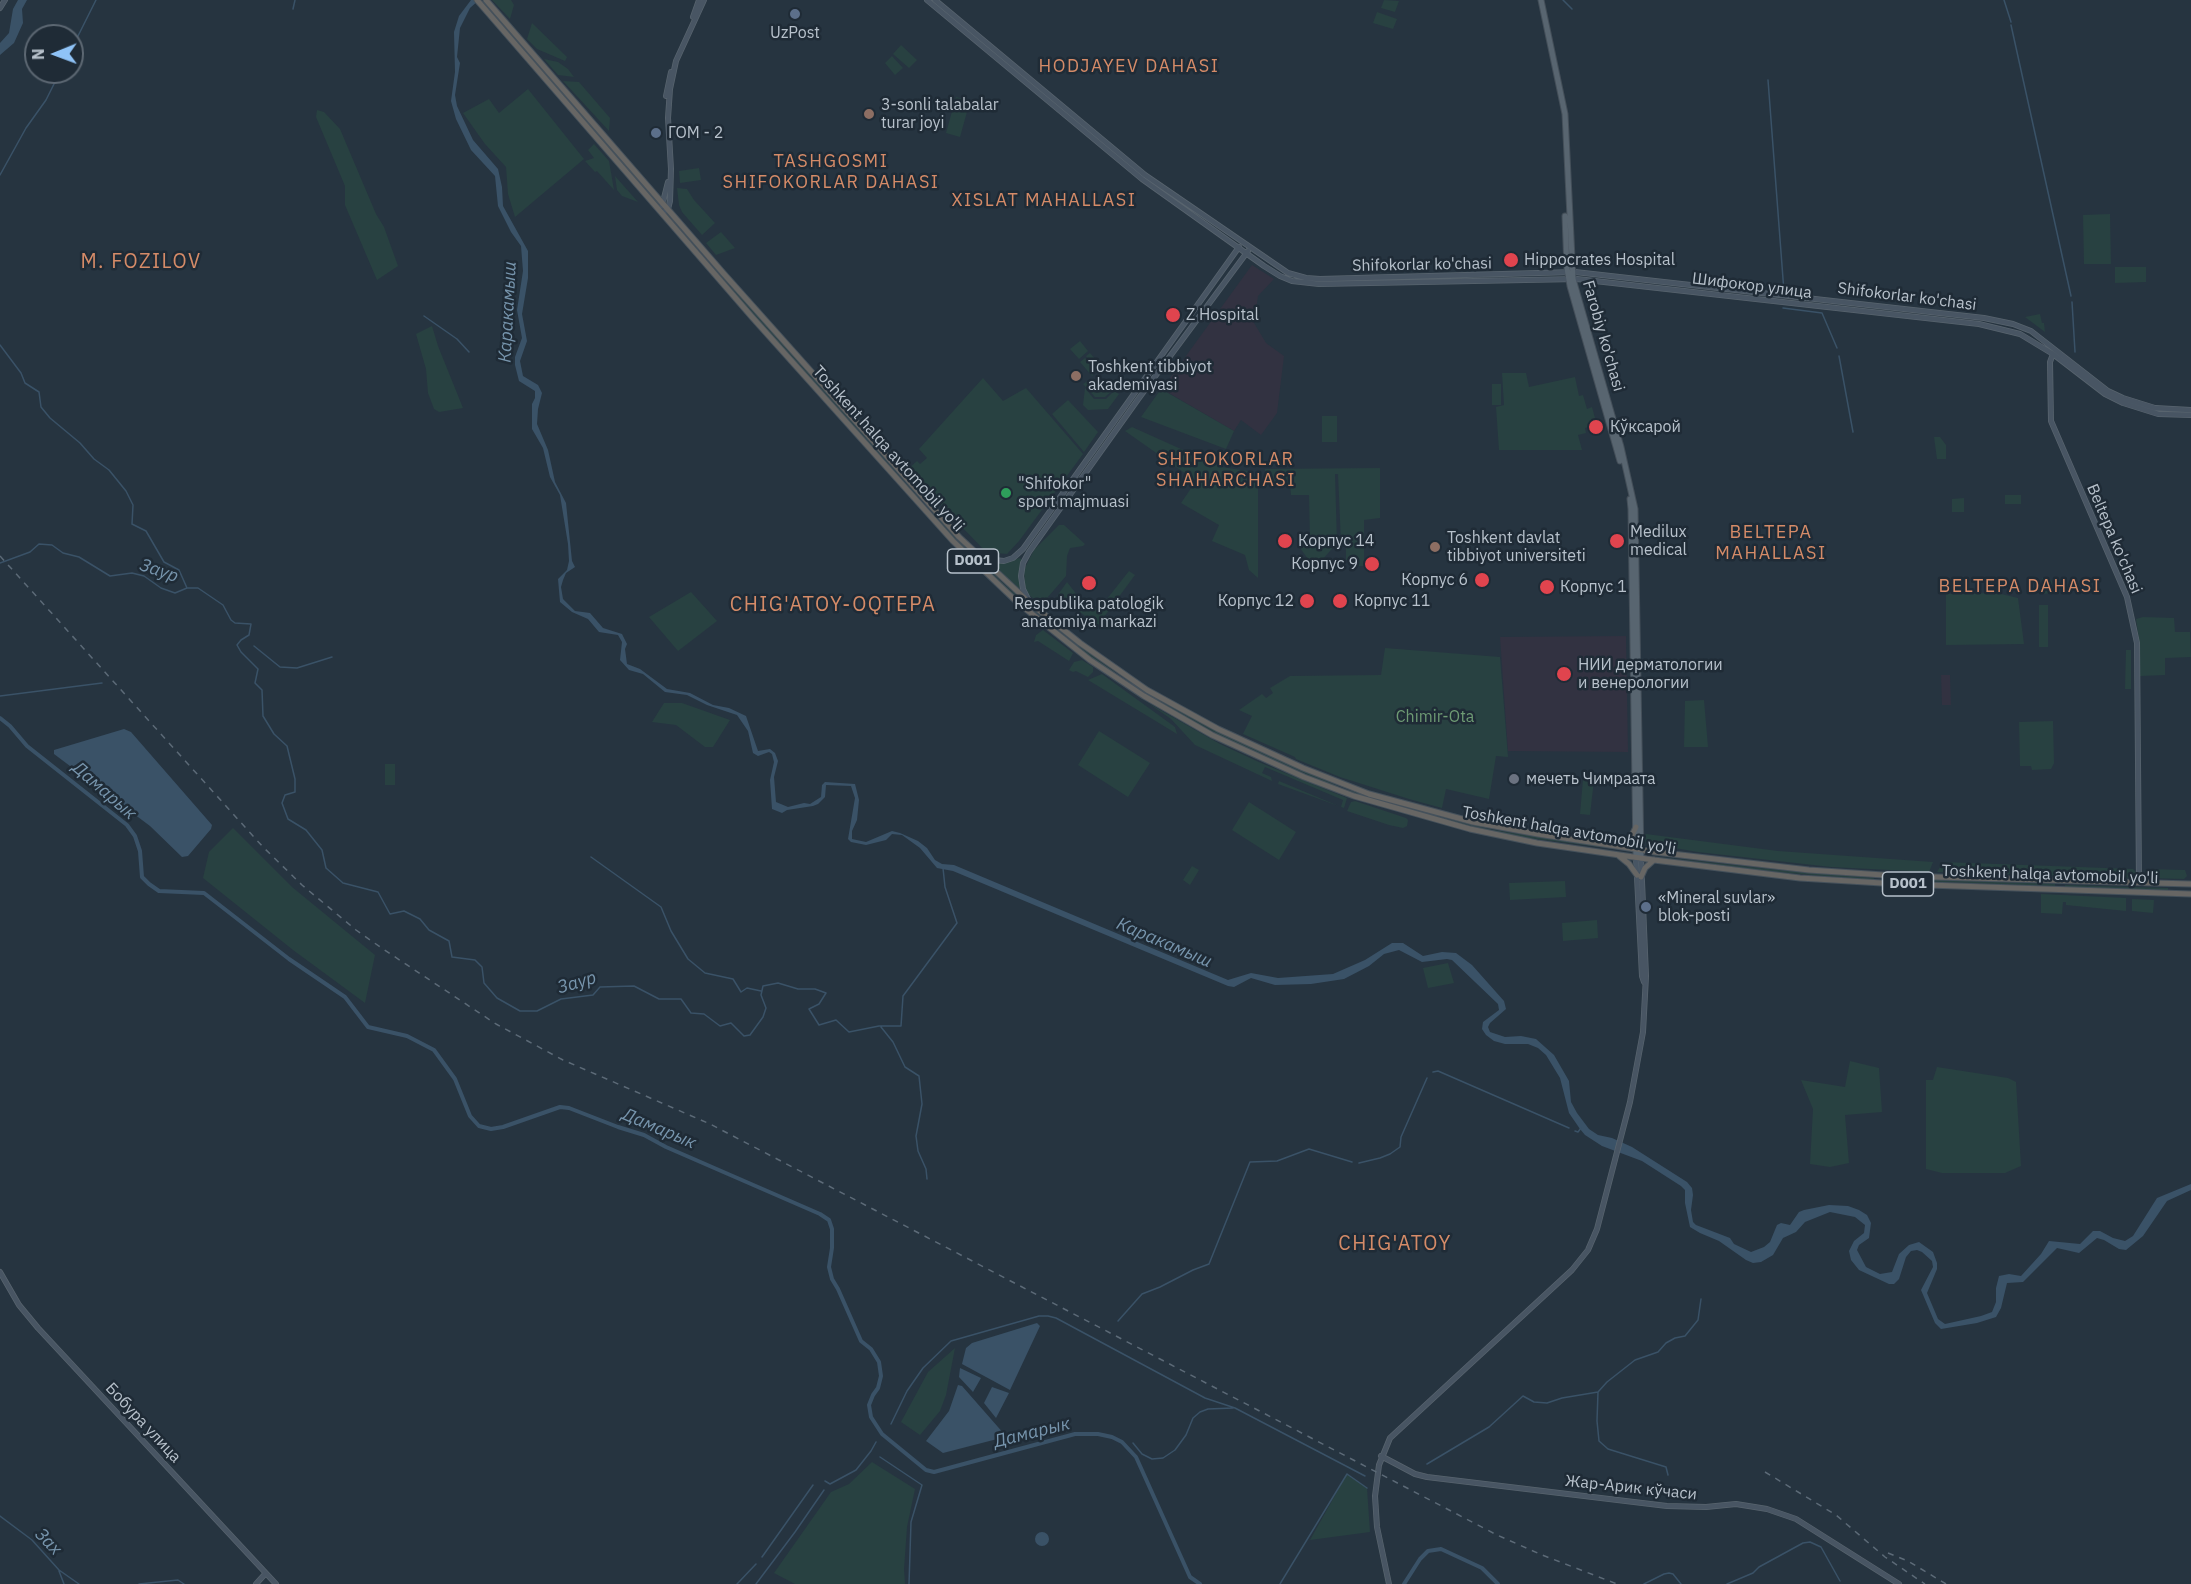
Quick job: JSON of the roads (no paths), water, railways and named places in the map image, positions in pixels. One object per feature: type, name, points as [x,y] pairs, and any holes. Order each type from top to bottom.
[{"type":"highway","name":"Toshkent halqa avtomobil yo'li","points":[[477,0],[570,108],[663,209],[697,242],[925,505],[953,542],[1017,602],[1065,641],[1117,679],[1222,739],[1342,792],[1402,811],[1485,833],[1616,854],[1793,877],[1881,883],[2191,894]]},
{"type":"highway","name":"Toshkent halqa avtomobil yo'li","points":[[487,1],[576,103],[663,209],[691,247],[925,505],[1030,603],[1122,673],[1156,695],[1218,729],[1345,785],[1394,801],[1473,822],[1611,845],[1778,867],[1881,874],[2191,884]]},
{"type":"highway","points":[[570,108],[576,103]]},
{"type":"highway","points":[[691,247],[697,242]]},
{"type":"highway","points":[[707,264],[712,260]]},
{"type":"highway","points":[[1117,679],[1122,673]]},
{"type":"highway","points":[[1342,792],[1345,785]]},
{"type":"highway","points":[[1611,845],[1629,840],[1636,827]]},
{"type":"highway","points":[[1616,854],[1639,876],[1654,860]]},
{"type":"highway","points":[[1881,874],[1878,879],[1881,883]]},
{"type":"highway","points":[[2060,880],[2060,889]]},
{"type":"highway","points":[[2181,884],[2181,893]]},
{"type":"main road","points":[[0,8],[5,0]]},
{"type":"main road","points":[[663,209],[669,176],[665,117],[667,89],[675,57],[699,0]]},
{"type":"main road","points":[[663,209],[671,170],[668,118],[670,89],[676,62],[704,0]]},
{"type":"main road","name":"Shifokorlar ko'chasi","points":[[927,0],[1142,179],[1280,276],[1305,284],[1540,280],[1570,276]]},
{"type":"main road","name":"Shifokorlar ko'chasi","points":[[935,0],[1145,175],[1281,270],[1306,278],[1540,274],[1770,294],[1933,312],[2000,321],[2031,331],[2087,378]]},
{"type":"main road","name":"Farobiy ko'chasi","points":[[1540,0],[1565,114],[1570,276],[1619,455],[1631,508],[1638,849]]},
{"type":"main road","points":[[1030,603],[1023,589],[1022,576],[1026,551],[1243,243]]},
{"type":"main road","points":[[1136,396],[1250,248]]},
{"type":"main road","points":[[1540,274],[1540,280]]},
{"type":"main road","name":"Farobiy ko'chasi","points":[[1570,276],[1621,447],[1635,509],[1638,857]]},
{"type":"main road","name":"Шифокор улица","points":[[1570,276],[1969,322],[2020,334],[2087,378]]},
{"type":"main road","points":[[1769,300],[1770,294]]},
{"type":"main road","points":[[1932,318],[1933,312]]},
{"type":"main road","name":"Beltepa ko'chasi","points":[[2053,354],[2050,362],[2051,421],[2127,597],[2136,643],[2139,883]]},
{"type":"main road","points":[[2087,378],[2108,391],[2138,404],[2156,408],[2191,410]]},
{"type":"main road","points":[[2087,378],[2105,394],[2139,409],[2158,414],[2191,415]]},
{"type":"main road","points":[[975,553],[990,560],[1004,561],[1026,551]]},
{"type":"main road","points":[[1389,1584],[1379,1537],[1376,1485],[1381,1456],[1390,1437],[1579,1263],[1598,1229],[1644,1032],[1638,857]]},
{"type":"main road","name":"Бобура улица","points":[[0,1272],[19,1305],[38,1328],[276,1584]]},
{"type":"main road","name":"Жар-Арик кўчаси","points":[[1381,1456],[1415,1474],[1427,1477],[1668,1506],[1706,1507],[1736,1504],[1767,1509],[1796,1519],[1899,1584]]},
{"type":"main road","points":[[256,1584],[266,1574]]},
{"type":"water","points":[[18,0],[27,0],[22,9],[23,23],[14,43],[0,55],[0,43],[9,33],[13,9]]},
{"type":"water","points":[[471,0],[479,0],[470,8],[460,28],[457,57],[460,63],[455,95],[457,106],[473,140],[498,169],[503,206],[528,251],[528,278],[522,314],[527,341],[520,361],[523,376],[538,385],[542,393],[537,424],[548,450],[555,482],[566,503],[572,561],[575,567],[566,573],[563,580],[561,587],[563,599],[575,611],[590,613],[603,628],[622,634],[627,644],[625,649],[627,664],[640,669],[667,689],[690,693],[713,705],[729,708],[746,716],[758,751],[770,749],[775,753],[778,761],[774,777],[776,802],[788,807],[804,803],[810,804],[821,797],[822,785],[825,782],[855,784],[859,800],[852,839],[866,842],[892,831],[900,833],[918,841],[927,848],[935,860],[942,864],[954,865],[1228,980],[1251,973],[1278,978],[1333,974],[1365,960],[1392,943],[1403,943],[1423,956],[1442,952],[1456,953],[1472,965],[1504,1001],[1506,1009],[1490,1023],[1488,1027],[1490,1032],[1505,1037],[1521,1036],[1536,1039],[1554,1055],[1569,1081],[1571,1102],[1589,1129],[1598,1135],[1612,1138],[1632,1147],[1687,1182],[1692,1188],[1691,1210],[1693,1222],[1696,1225],[1730,1238],[1734,1244],[1751,1252],[1770,1242],[1777,1225],[1781,1223],[1790,1225],[1799,1212],[1804,1210],[1829,1205],[1848,1206],[1859,1210],[1867,1215],[1871,1223],[1869,1238],[1859,1245],[1857,1250],[1866,1267],[1880,1274],[1892,1272],[1899,1254],[1909,1245],[1919,1242],[1933,1252],[1937,1269],[1927,1293],[1938,1319],[1945,1324],[1992,1312],[1996,1302],[1999,1276],[2009,1274],[2021,1276],[2041,1254],[2049,1241],[2080,1244],[2093,1231],[2100,1231],[2125,1241],[2133,1236],[2157,1198],[2191,1184],[2191,1190],[2167,1201],[2143,1236],[2126,1250],[2097,1238],[2079,1253],[2057,1248],[2023,1282],[2007,1283],[2001,1308],[1996,1317],[1977,1323],[1941,1329],[1935,1323],[1921,1290],[1933,1267],[1932,1261],[1922,1252],[1911,1251],[1906,1257],[1899,1279],[1894,1284],[1889,1284],[1859,1270],[1851,1260],[1849,1251],[1854,1241],[1864,1233],[1865,1225],[1855,1217],[1830,1212],[1805,1222],[1796,1232],[1783,1238],[1773,1255],[1761,1262],[1753,1263],[1719,1241],[1690,1227],[1685,1190],[1681,1186],[1642,1161],[1602,1146],[1585,1135],[1569,1113],[1560,1078],[1546,1055],[1538,1048],[1528,1044],[1505,1044],[1494,1041],[1486,1035],[1482,1029],[1483,1022],[1499,1010],[1498,1004],[1452,960],[1422,962],[1399,950],[1384,954],[1369,966],[1344,979],[1311,984],[1275,985],[1251,978],[1234,987],[1228,986],[953,871],[937,868],[920,848],[902,835],[892,834],[886,840],[866,845],[851,842],[848,839],[855,798],[851,786],[826,785],[825,797],[813,806],[787,810],[782,813],[772,809],[770,780],[774,762],[772,754],[769,752],[758,756],[753,753],[748,731],[737,715],[707,705],[687,695],[665,692],[643,674],[629,670],[620,660],[622,642],[618,635],[599,632],[588,619],[572,612],[560,602],[558,579],[567,570],[569,561],[560,495],[550,477],[543,448],[532,429],[532,404],[535,391],[519,381],[515,365],[515,357],[522,338],[517,310],[523,271],[521,246],[498,206],[495,176],[471,150],[456,119],[451,101],[455,72],[454,32],[459,16]]},
{"type":"water","points":[[124,729],[131,732],[212,825],[188,856],[182,857],[150,826],[54,754],[54,750]]},
{"type":"water","points":[[1037,1323],[1040,1326],[1010,1390],[962,1364],[966,1348],[972,1343]]},
{"type":"water","points":[[960,1368],[981,1378],[973,1392],[959,1377]]},
{"type":"water","points":[[958,1385],[962,1386],[1005,1437],[943,1453],[926,1441],[949,1411]]},
{"type":"water","points":[[992,1387],[1009,1393],[996,1418],[984,1403]]},
{"type":"water","points":[[1042,1532],[1047,1534],[1049,1539],[1047,1544],[1042,1546],[1037,1544],[1035,1539],[1037,1534]]},
{"type":"waterway","points":[[84,24],[96,0]]},
{"type":"waterway","points":[[293,9],[295,0]]},
{"type":"waterway","points":[[1563,0],[1572,9]]},
{"type":"waterway","points":[[2004,0],[2011,22]]},
{"type":"waterway","points":[[2011,25],[2071,296]]},
{"type":"waterway","points":[[1768,80],[1784,292]]},
{"type":"waterway","points":[[0,175],[54,84]]},
{"type":"waterway","points":[[2072,302],[2075,352]]},
{"type":"waterway","points":[[1783,308],[1822,313],[1837,348]]},
{"type":"waterway","points":[[424,316],[457,339],[469,352]]},
{"type":"waterway","points":[[0,345],[21,373],[25,383],[39,392],[41,407],[50,418],[109,470],[126,491],[133,505],[132,524],[146,531],[164,562],[179,570],[187,588]]},
{"type":"waterway","points":[[1839,356],[1853,432]]},
{"type":"waterway","name":"Заур","points":[[0,563],[30,552],[39,544],[52,545],[63,553],[79,557],[110,576],[132,573],[144,576],[161,588],[175,593],[187,588],[198,588],[223,605],[235,623],[251,624],[249,635],[237,645],[258,669],[255,683],[262,690],[263,716],[274,734],[287,746],[295,779],[295,792],[285,795],[282,803],[288,819],[306,830],[322,850],[326,868],[343,883],[378,892],[390,914],[404,911],[420,919],[429,930],[449,941],[452,957],[475,960],[482,967],[484,983],[497,998],[520,1011],[537,1011],[561,999],[593,995],[600,987],[634,986],[659,999],[681,999],[691,1013],[704,1014],[720,1026],[731,1023],[744,1036],[750,1035],[763,1017],[766,1008],[761,995],[763,986],[778,983],[826,993],[819,1004],[809,1009],[819,1025],[836,1020],[849,1032],[879,1026],[901,1026],[903,996],[957,923],[945,887],[943,868]]},
{"type":"waterway","points":[[254,646],[280,667],[297,668],[332,657]]},
{"type":"waterway","points":[[0,696],[102,683]]},
{"type":"waterway","name":"Дамарык","points":[[0,718],[27,746],[127,825],[135,836],[140,851],[142,877],[149,884],[159,891],[204,893],[289,959],[345,997],[368,1027],[407,1036],[434,1050],[455,1079],[470,1116],[479,1126],[491,1129],[503,1127],[560,1107],[569,1108],[644,1135],[829,1220],[832,1229],[829,1267],[832,1279],[861,1341],[871,1349],[879,1362],[881,1376],[878,1388],[869,1405],[871,1417],[882,1434],[926,1470],[934,1472],[1075,1434],[1098,1434],[1112,1437],[1122,1442],[1136,1457],[1190,1577],[1200,1584]]},
{"type":"waterway","points":[[591,857],[661,907],[671,931],[688,959],[705,973],[733,979],[741,992],[747,988],[761,991]]},
{"type":"waterway","points":[[881,1027],[893,1042],[905,1067],[919,1076],[922,1104],[916,1136],[927,1179]]},
{"type":"waterway","points":[[1433,1072],[1438,1071],[1569,1128]]},
{"type":"waterway","points":[[1359,1163],[1380,1158],[1400,1147],[1401,1137],[1427,1078]]},
{"type":"waterway","points":[[1575,1131],[1578,1132],[1581,1128]]},
{"type":"waterway","points":[[1118,1321],[1142,1294],[1209,1264],[1250,1162],[1277,1161],[1309,1149],[1352,1162]]},
{"type":"waterway","points":[[1668,1475],[1666,1467],[1608,1449],[1599,1441],[1598,1392],[1635,1360],[1658,1352],[1666,1343],[1685,1336],[1698,1320],[1701,1299]]},
{"type":"waterway","points":[[891,1424],[907,1391],[923,1368],[951,1341],[1039,1316],[1048,1316],[1056,1318],[1205,1398],[1235,1408],[1365,1476]]},
{"type":"waterway","points":[[1427,1464],[1489,1427],[1523,1396],[1534,1402],[1547,1403],[1598,1392]]},
{"type":"waterway","points":[[1133,1443],[1142,1454],[1152,1459],[1163,1458],[1175,1450],[1186,1435],[1193,1418],[1200,1412],[1208,1409],[1233,1408]]},
{"type":"waterway","points":[[825,1481],[830,1484],[856,1470],[876,1442]]},
{"type":"waterway","points":[[880,1457],[922,1485],[911,1522],[909,1584]]},
{"type":"waterway","points":[[1280,1584],[1347,1474],[1367,1488]]},
{"type":"waterway","points":[[762,1557],[813,1485]]},
{"type":"waterway","points":[[756,1584],[824,1490]]},
{"type":"waterway","name":"Зах","points":[[0,1516],[32,1540],[59,1570],[79,1584]]},
{"type":"waterway","points":[[1727,1584],[1753,1573],[1759,1567],[1803,1543],[1810,1542],[1821,1547],[1840,1581]]},
{"type":"waterway","name":"Дамарык","points":[[1404,1584],[1428,1551],[1441,1549],[1482,1568],[1498,1584]]},
{"type":"waterway","points":[[737,1584],[756,1564]]},
{"type":"waterway","points":[[59,1571],[64,1584]]},
{"type":"waterway","points":[[1644,1584],[1669,1573],[1673,1574],[1681,1584]]},
{"type":"waterway","name":"Зах","points":[[139,1584],[178,1580],[184,1584]]},
{"type":"railway","points":[[0,556],[263,847],[302,885],[356,930],[496,1024],[563,1060],[710,1124],[1497,1535],[1617,1584]]},
{"type":"railway","points":[[1765,1472],[1836,1515],[1885,1557],[1925,1584]]},
{"type":"railway","points":[[1888,1553],[1908,1561],[1946,1584]]},
{"type":"place","name":"UzPost","points":[[795,14]]},
{"type":"place","name":"3-sonli talabalar turar joyi","points":[[869,114]]},
{"type":"place","name":"ГОМ - 2","points":[[656,133]]},
{"type":"place","name":"Hippocrates Hospital","points":[[1511,260]]},
{"type":"place","name":"Z Hospital","points":[[1173,315]]},
{"type":"place","name":"Toshkent tibbiyot akademiyasi","points":[[1076,376]]},
{"type":"place","name":"Кўксарой","points":[[1596,427]]},
{"type":"place","name":"\"Shifokor\" sport majmuasi","points":[[1006,493]]},
{"type":"place","name":"Корпус 14","points":[[1285,541]]},
{"type":"place","name":"Medilux medical","points":[[1617,541]]},
{"type":"place","name":"Toshkent davlat tibbiyot universiteti","points":[[1435,547]]},
{"type":"place","name":"Корпус 9","points":[[1372,564]]},
{"type":"place","name":"Корпус 6","points":[[1482,580]]},
{"type":"place","name":"Respublika patologik anatomiya markazi","points":[[1089,583]]},
{"type":"place","name":"Корпус 1","points":[[1547,587]]},
{"type":"place","name":"Корпус 12","points":[[1307,601]]},
{"type":"place","name":"Корпус 11","points":[[1340,601]]},
{"type":"place","name":"НИИ дерматологии и венерологии","points":[[1564,674]]},
{"type":"place","name":"мечеть Чимраата","points":[[1514,779]]},
{"type":"place","name":"«Mineral suvlar» blok-posti","points":[[1646,907]]},
{"type":"district","name":"HODJAYEV DAHASI","points":[[1129,67]]},
{"type":"district","name":"TASHGOSMI SHIFOKORLAR DAHASI","points":[[831,172]]},
{"type":"district","name":"XISLAT MAHALLASI","points":[[1044,201]]},
{"type":"district","name":"M. FOZILOV","points":[[141,262]]},
{"type":"district","name":"SHIFOKORLAR SHAHARCHASI","points":[[1226,470]]},
{"type":"district","name":"BELTEPA MAHALLASI","points":[[1771,543]]},
{"type":"district","name":"BELTEPA DAHASI","points":[[2020,587]]},
{"type":"district","name":"CHIG'ATOY-OQTEPA","points":[[833,605]]},
{"type":"district","name":"CHIG'ATOY","points":[[1395,1244]]},
{"type":"water label","name":"Каракамыш","points":[[508,312]]},
{"type":"water label","name":"Каракамыш","points":[[1164,943]]},
{"type":"park label","name":"Chimir-Ota","points":[[1435,717]]}]
